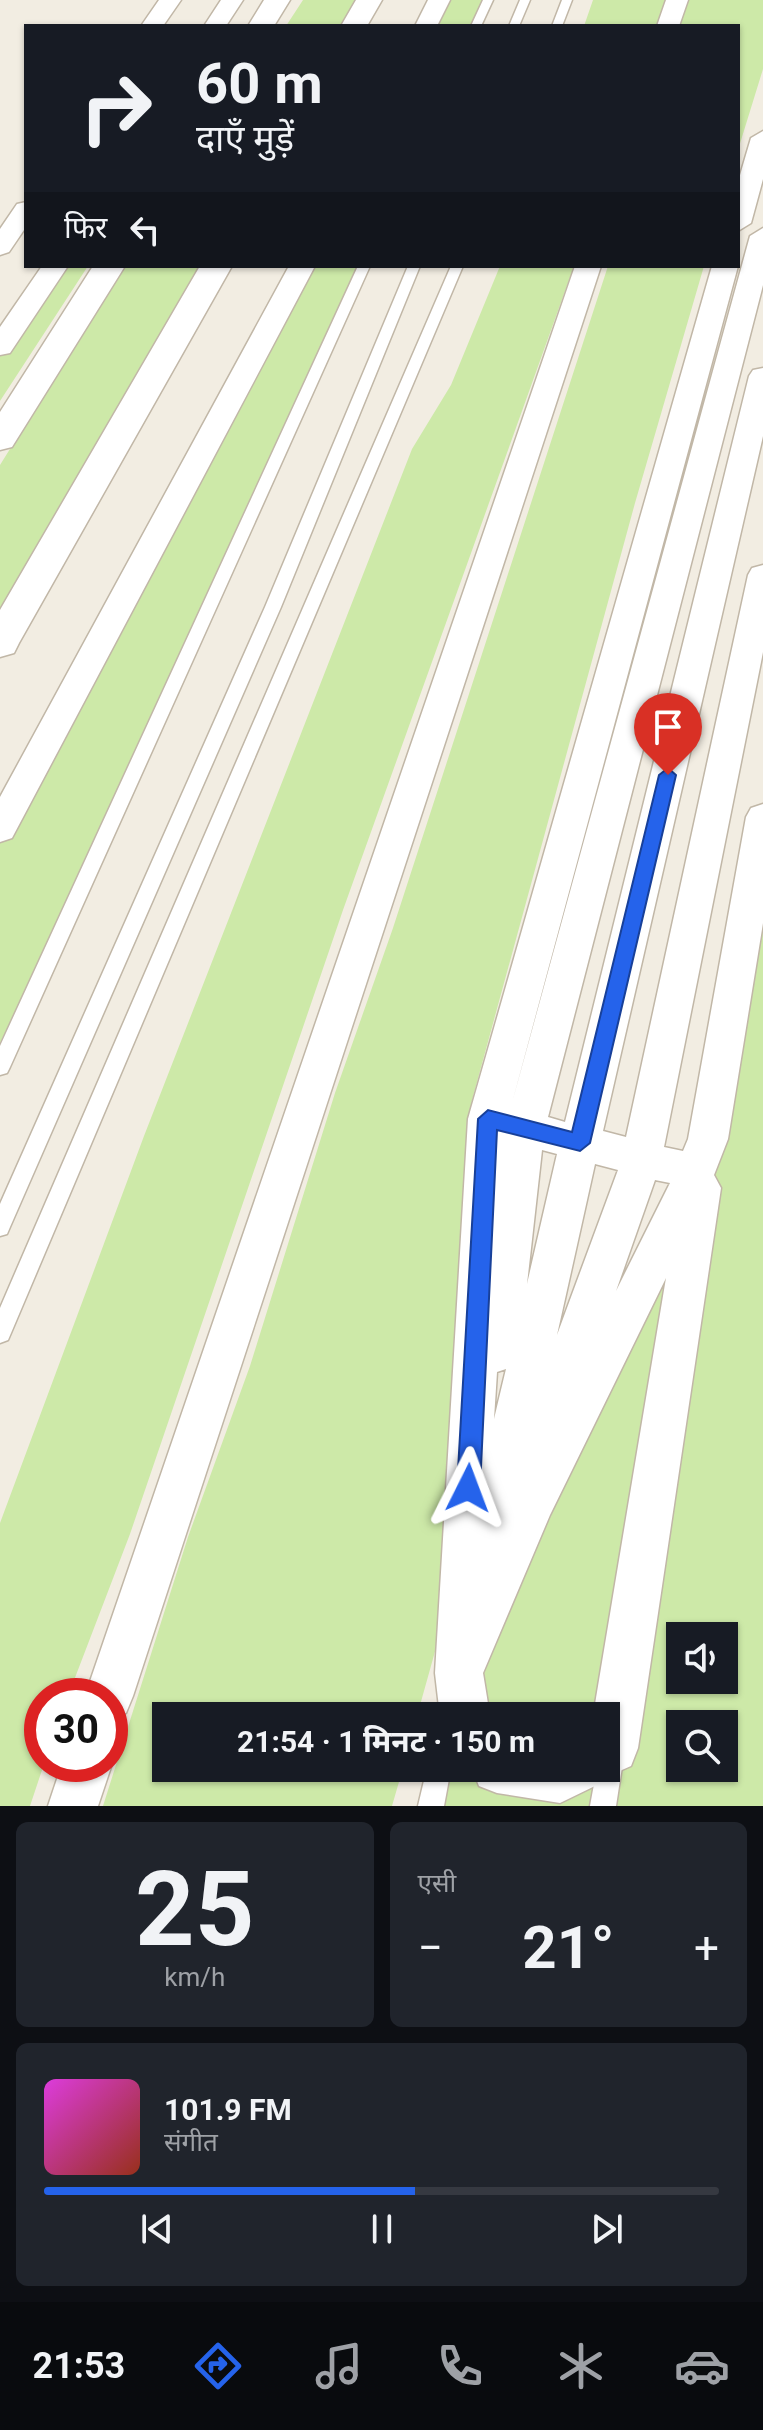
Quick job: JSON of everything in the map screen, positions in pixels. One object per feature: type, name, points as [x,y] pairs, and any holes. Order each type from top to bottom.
[{"type":"street","points":[[153,24],[170,0]]},
{"type":"street","points":[[216,24],[232,0]]},
{"type":"street","points":[[262,24],[277,0]]},
{"type":"street","points":[[355,24],[369,0]]},
{"type":"street","points":[[427,24],[439,0]]},
{"type":"street","points":[[669,24],[677,0]]},
{"type":"street","points":[[740,216],[763,138]]},
{"type":"street","points":[[0,247],[24,212]]},
{"type":"street","points":[[506,1124],[763,236]]},
{"type":"street","points":[[0,347],[54,268]]},
{"type":"street","points":[[0,439],[108,268]]},
{"type":"street","points":[[0,643],[215,268]]},
{"type":"street","points":[[0,829],[301,268]]},
{"type":"street","points":[[115,1678],[587,268]]},
{"type":"street","points":[[458,1702],[506,1124],[671,450],[724,268]]},
{"type":"street","points":[[458,1702],[580,1143],[763,376]]},
{"type":"street","points":[[458,1702],[642,1158],[763,575]]},
{"type":"street","points":[[608,1702],[701,1155],[763,817]]},
{"type":"street","points":[[506,1124],[642,1158],[701,1155]]},
{"type":"street","points":[[458,1702],[534,1499],[701,1155]]},
{"type":"street","points":[[73,1806],[81,1782]]},
{"type":"lane","points":[[477,24],[488,0]]},
{"type":"lane","points":[[515,24],[525,0]]},
{"type":"lane","points":[[558,24],[567,0]]},
{"type":"lane","points":[[0,1067],[60,943],[363,268]]},
{"type":"lane","points":[[0,1227],[266,621],[413,268]]},
{"type":"lane","points":[[0,1333],[456,268]]},
{"type":"lane","points":[[431,1806],[436,1782]]},
{"type":"lane","points":[[601,1782],[603,1806]]},
{"type":"green space","points":[[303,0],[361,0],[347,24],[287,24]]},
{"type":"green space","points":[[443,0],[486,0],[474,24],[431,24]]},
{"type":"green space","points":[[593,0],[669,0],[661,24],[585,24]]},
{"type":"green space","points":[[686,0],[763,0],[763,69],[740,144],[740,24],[679,24]]},
{"type":"green space","points":[[57,268],[87,268],[0,401],[0,353]]},
{"type":"green space","points":[[123,268],[210,268],[0,631],[0,465]]},
{"type":"green space","points":[[305,268],[360,268],[125,783],[0,1043],[0,833]]},
{"type":"green space","points":[[499,268],[573,268],[343,910],[130,1534],[75,1678],[24,1678],[24,1782],[38,1782],[30,1806],[0,1806],[0,1523],[144,1136],[412,449],[451,385]]},
{"type":"green space","points":[[607,268],[703,268],[635,503],[471,1104],[441,1630],[421,1702],[152,1702],[152,1782],[399,1782],[392,1806],[103,1806],[111,1782],[128,1782],[128,1727],[188,1537],[250,1366],[335,1093],[393,928]]},
{"type":"green space","points":[[763,857],[763,1806],[615,1806]]},
{"type":"green space","points":[[683,1235],[608,1702],[470,1702],[475,1654]]},
{"type":"green space","points":[[441,1782],[602,1782],[596,1806],[437,1806]]},
{"type":"route","points":[[468,1488],[488,1119],[580,1143],[668,775]]}]
